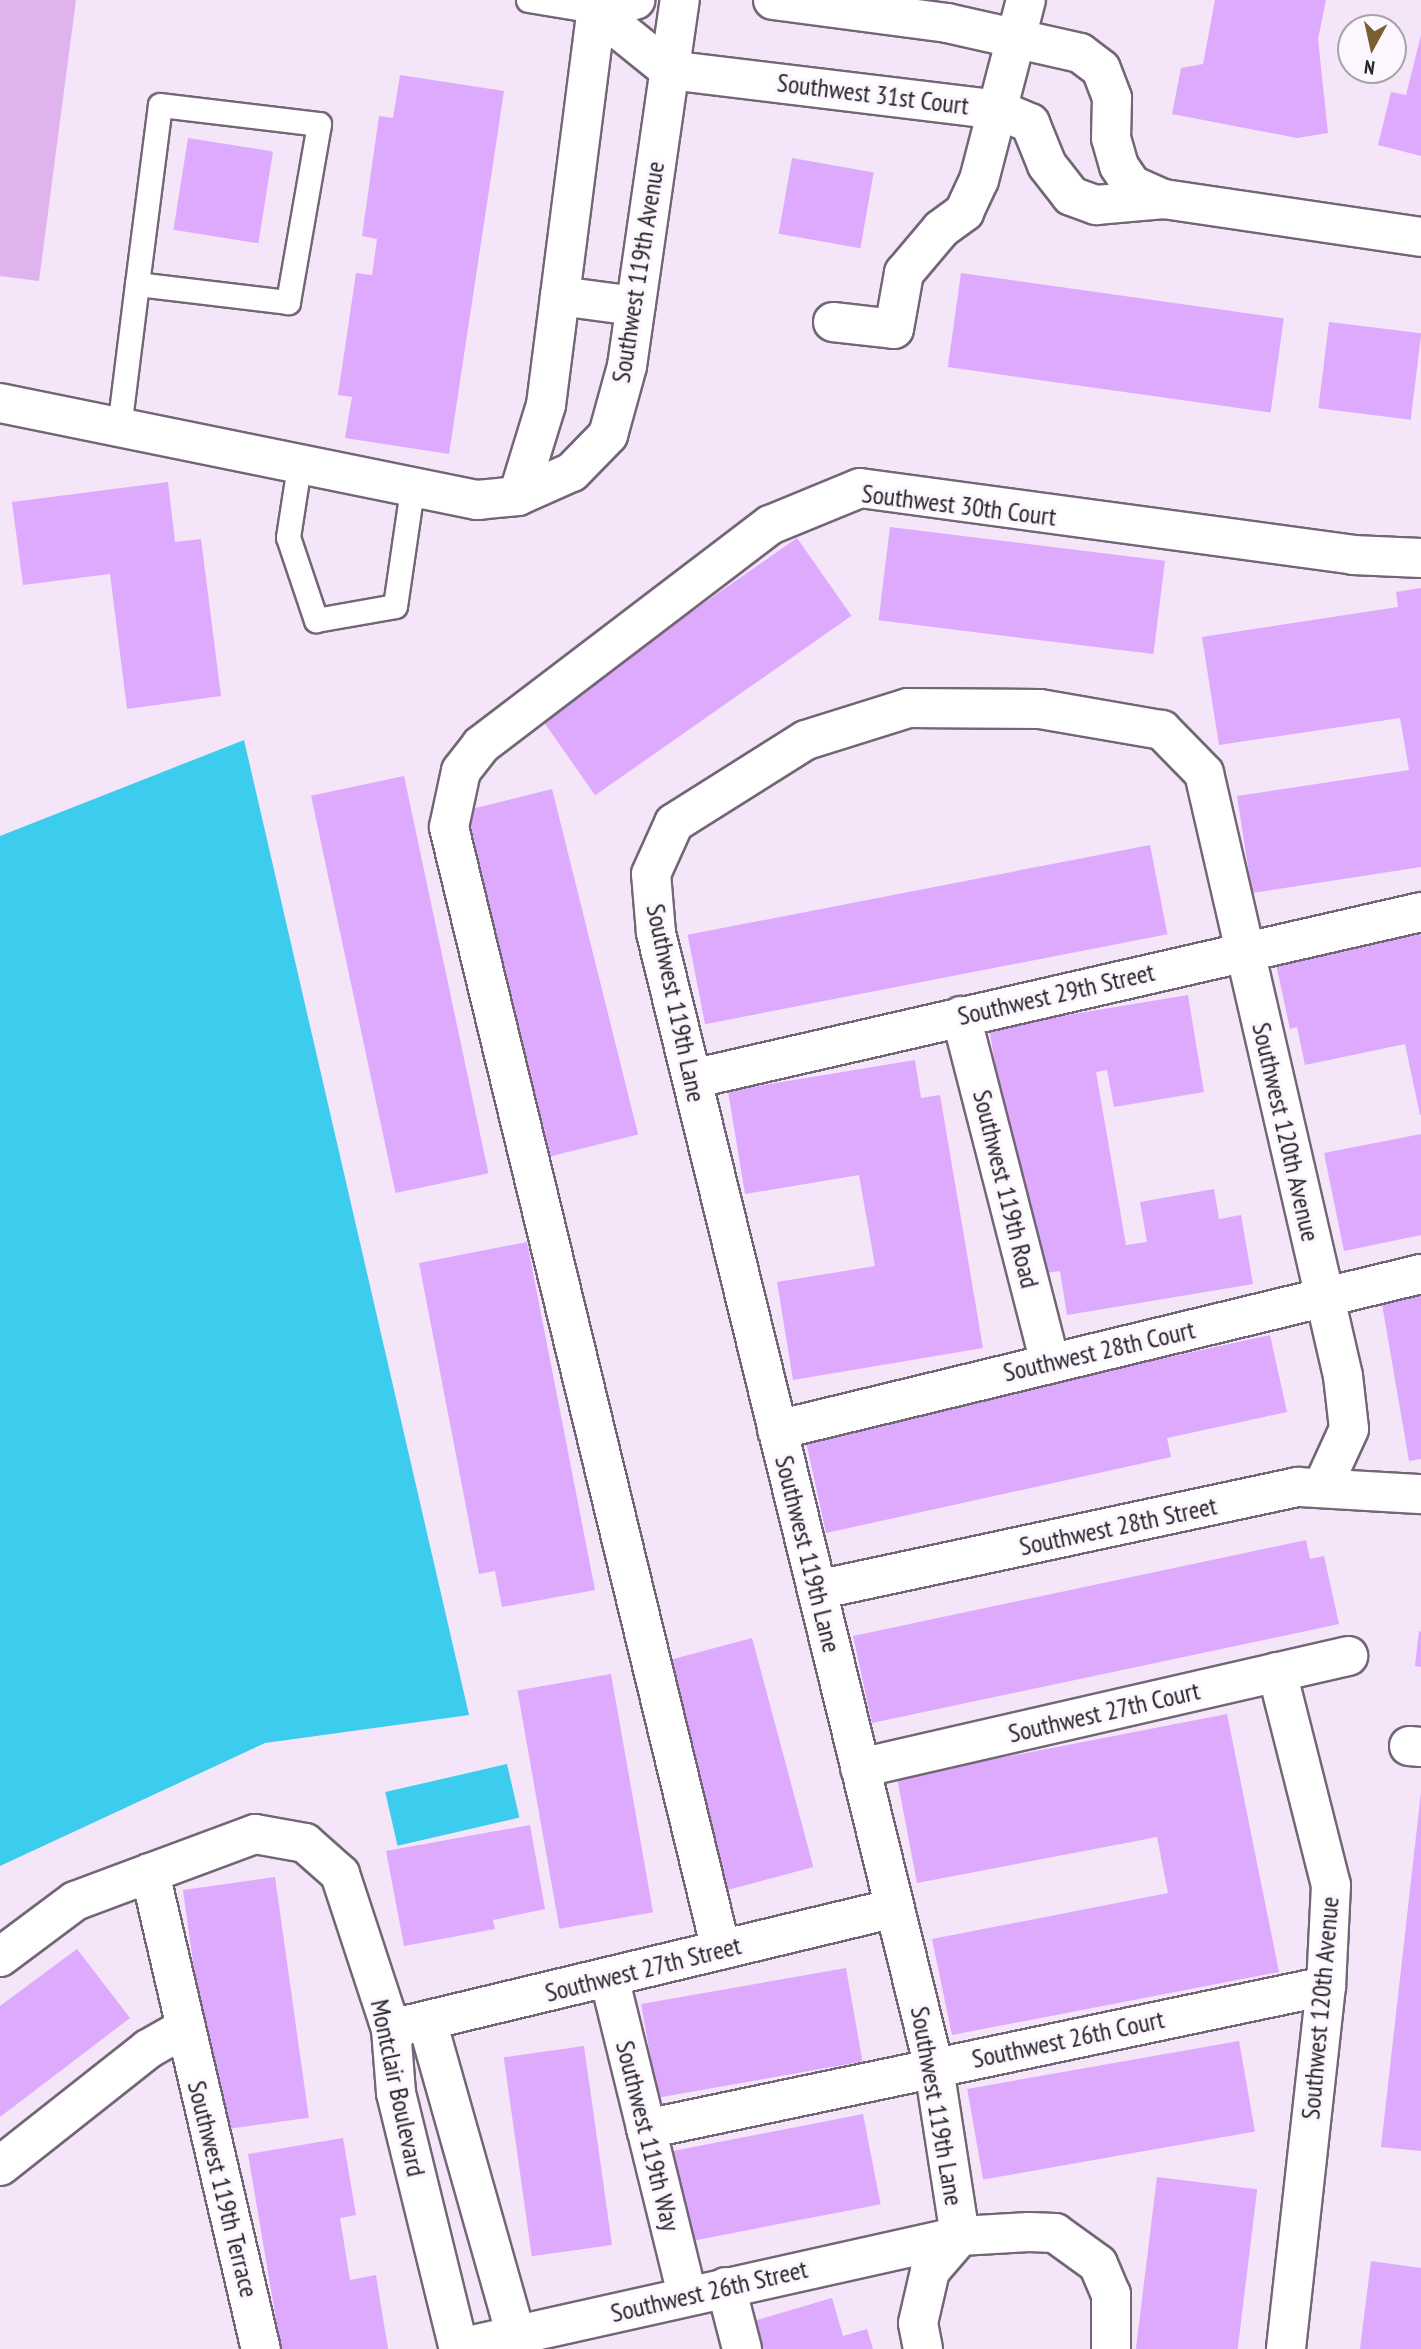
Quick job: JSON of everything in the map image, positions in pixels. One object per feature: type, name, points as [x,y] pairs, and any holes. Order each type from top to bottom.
[{"type":"street","points":[[597,6],[635,0]]},
{"type":"street","name":"Southwest 119th Avenue","points":[[0,403],[412,489],[477,500],[518,496],[572,472],[608,435],[627,366],[680,0]]},
{"type":"street","name":"Southwest 31st Court","points":[[773,0],[947,23],[1080,52],[1101,69],[1112,98],[1111,138],[1119,166],[1132,185],[1164,199]]},
{"type":"street","points":[[833,321],[894,329],[904,273],[941,229],[964,212],[999,110],[1019,40],[1026,0]]},
{"type":"street","points":[[597,6],[669,70]]},
{"type":"street","points":[[518,496],[546,405],[597,6]]},
{"type":"street","name":"Southwest 31st Court","points":[[669,70],[999,110],[1031,123],[1047,166],[1072,196],[1096,205],[1164,199],[1421,237]]},
{"type":"street","points":[[560,296],[635,306]]},
{"type":"street","name":"Southwest 30th Court","points":[[721,1950],[449,827],[461,771],[481,745],[770,525],[860,488],[1272,545],[1421,558]]},
{"type":"street","name":"Southwest 120th Avenue","points":[[651,874],[674,823],[806,740],[908,708],[1040,709],[1162,730],[1203,773],[1325,1298],[1349,1429],[1322,1488]]},
{"type":"street","name":"Southwest 119th Lane","points":[[651,874],[656,933],[934,2068],[960,2236]]},
{"type":"street","name":"Southwest 29th Street","points":[[692,1079],[1244,950],[1421,912]]},
{"type":"street","name":"Southwest 119th Road","points":[[961,1016],[1051,1363]]},
{"type":"street","name":"Southwest 28th Court","points":[[777,1430],[1421,1274]]},
{"type":"street","name":"Southwest 28th Street","points":[[817,1590],[1298,1487],[1421,1494]]},
{"type":"street","name":"Southwest 27th Court","points":[[860,1768],[1348,1656]]},
{"type":"street","name":"Southwest 120th Avenue","points":[[1277,1672],[1331,1885],[1326,1986],[1286,2349]]},
{"type":"street","name":"Montclair Boulevard","points":[[149,1873],[255,1834],[305,1843],[340,1874],[409,2025],[519,2342]]},
{"type":"street","points":[[0,1957],[75,1902],[149,1873]]},
{"type":"street","name":"Southwest 119th Terrace","points":[[149,1873],[183,2029],[261,2349]]},
{"type":"street","name":"Southwest 27th Street","points":[[409,2025],[895,1908]]},
{"type":"street","name":"Southwest 119th Way","points":[[609,1977],[687,2295]]},
{"type":"street","name":"Southwest 26th Court","points":[[646,2129],[1326,1986]]},
{"type":"street","name":"Montclair Boulevard","points":[[409,2025],[396,2093],[459,2348]]},
{"type":"street","points":[[0,2166],[148,2049],[183,2029]]},
{"type":"street","name":"Southwest 26th Street","points":[[459,2348],[519,2342],[687,2295],[960,2236],[1055,2233],[1075,2244],[1098,2264],[1111,2294],[1111,2349]]},
{"type":"street","points":[[923,2349],[918,2323],[930,2272],[960,2236]]},
{"type":"street","points":[[726,2287],[743,2349]]},
{"type":"lane","points":[[528,0],[597,6]]},
{"type":"lane","points":[[119,428],[137,284],[160,104],[319,124],[288,302],[137,284]]},
{"type":"lane","points":[[299,466],[288,537],[316,620],[395,606],[412,489]]},
{"type":"shaded area","points":[[0,0],[76,0],[39,281],[0,276]]},
{"type":"water","points":[[244,740],[469,1715],[265,1743],[0,1866],[0,836]]},
{"type":"water","points":[[507,1764],[519,1818],[398,1846],[385,1792]]},
{"type":"building","points":[[1215,0],[1326,0],[1318,39],[1328,133],[1297,138],[1172,114],[1181,68],[1203,64]]},
{"type":"building","points":[[1421,35],[1421,156],[1378,145],[1391,92],[1406,95]]},
{"type":"building","points":[[400,75],[504,91],[449,454],[345,438],[352,397],[338,395],[356,273],[372,275],[377,239],[362,236],[379,116],[393,118]]},
{"type":"building","points":[[188,138],[273,151],[258,243],[173,230]]},
{"type":"building","points":[[792,158],[874,172],[860,248],[779,234]]},
{"type":"building","points":[[961,273],[1284,318],[1271,412],[948,367]]},
{"type":"building","points":[[1329,322],[1421,333],[1411,420],[1318,408]]},
{"type":"building","points":[[168,482],[175,542],[201,539],[221,696],[127,709],[110,574],[23,585],[12,502]]},
{"type":"building","points":[[890,527],[1165,561],[1153,654],[879,620]]},
{"type":"building","points":[[797,538],[851,616],[595,795],[541,718]]},
{"type":"building","points":[[1421,588],[1421,867],[1252,893],[1237,796],[1409,770],[1400,718],[1219,745],[1202,637],[1398,607],[1396,592]]},
{"type":"building","points":[[404,776],[488,1173],[395,1193],[311,796]]},
{"type":"building","points":[[552,789],[638,1134],[551,1156],[465,811]]},
{"type":"building","points":[[1150,845],[1167,934],[705,1024],[688,935]]},
{"type":"building","points":[[1421,934],[1420,1115],[1405,1044],[1305,1065],[1297,1027],[1290,1029],[1276,964]]},
{"type":"building","points":[[1188,995],[1204,1092],[1114,1107],[1107,1070],[1096,1072],[1126,1245],[1147,1242],[1140,1202],[1214,1189],[1219,1219],[1241,1215],[1253,1284],[1067,1315],[1060,1271],[1031,1275],[989,1028]]},
{"type":"building","points":[[915,1060],[921,1098],[940,1095],[983,1348],[793,1380],[777,1282],[875,1266],[859,1175],[745,1194],[728,1091]]},
{"type":"building","points":[[1421,1134],[1421,1235],[1344,1251],[1324,1153]]},
{"type":"building","points":[[527,1242],[595,1590],[502,1607],[495,1571],[479,1574],[419,1263]]},
{"type":"building","points":[[1421,1291],[1421,1459],[1409,1461],[1381,1298]]},
{"type":"building","points":[[1270,1335],[1287,1412],[1167,1438],[1171,1457],[826,1533],[805,1437]]},
{"type":"building","points":[[1306,1540],[1310,1559],[1324,1556],[1339,1624],[872,1723],[853,1636]]},
{"type":"building","points":[[1419,1631],[1421,1632],[1421,1667],[1415,1666]]},
{"type":"building","points":[[752,1638],[813,1867],[722,1892],[660,1663]]},
{"type":"building","points":[[611,1674],[653,1912],[559,1929],[517,1690]]},
{"type":"building","points":[[1227,1714],[1279,1972],[952,2035],[932,1939],[1168,1893],[1157,1837],[917,1883],[897,1778]]},
{"type":"building","points":[[1421,1792],[1421,2151],[1381,2147]]},
{"type":"building","points":[[530,1825],[545,1909],[493,1920],[495,1929],[404,1946],[386,1851]]},
{"type":"building","points":[[275,1877],[309,2118],[217,2131],[183,1890]]},
{"type":"building","points":[[77,1949],[130,2018],[0,2117],[0,2006]]},
{"type":"building","points":[[846,1968],[862,2062],[658,2098],[641,2004]]},
{"type":"building","points":[[1239,2041],[1255,2132],[983,2180],[967,2089]]},
{"type":"building","points":[[584,2046],[612,2245],[532,2256],[504,2057]]},
{"type":"building","points":[[863,2114],[881,2204],[684,2242],[667,2152]]},
{"type":"building","points":[[343,2138],[356,2215],[340,2218],[350,2280],[376,2275],[388,2349],[281,2349],[248,2154]]},
{"type":"building","points":[[1157,2177],[1257,2189],[1238,2349],[1136,2349]]},
{"type":"building","points":[[1371,2261],[1421,2268],[1421,2349],[1360,2349]]},
{"type":"building","points":[[832,2298],[843,2336],[867,2329],[873,2349],[754,2349],[747,2323]]}]
